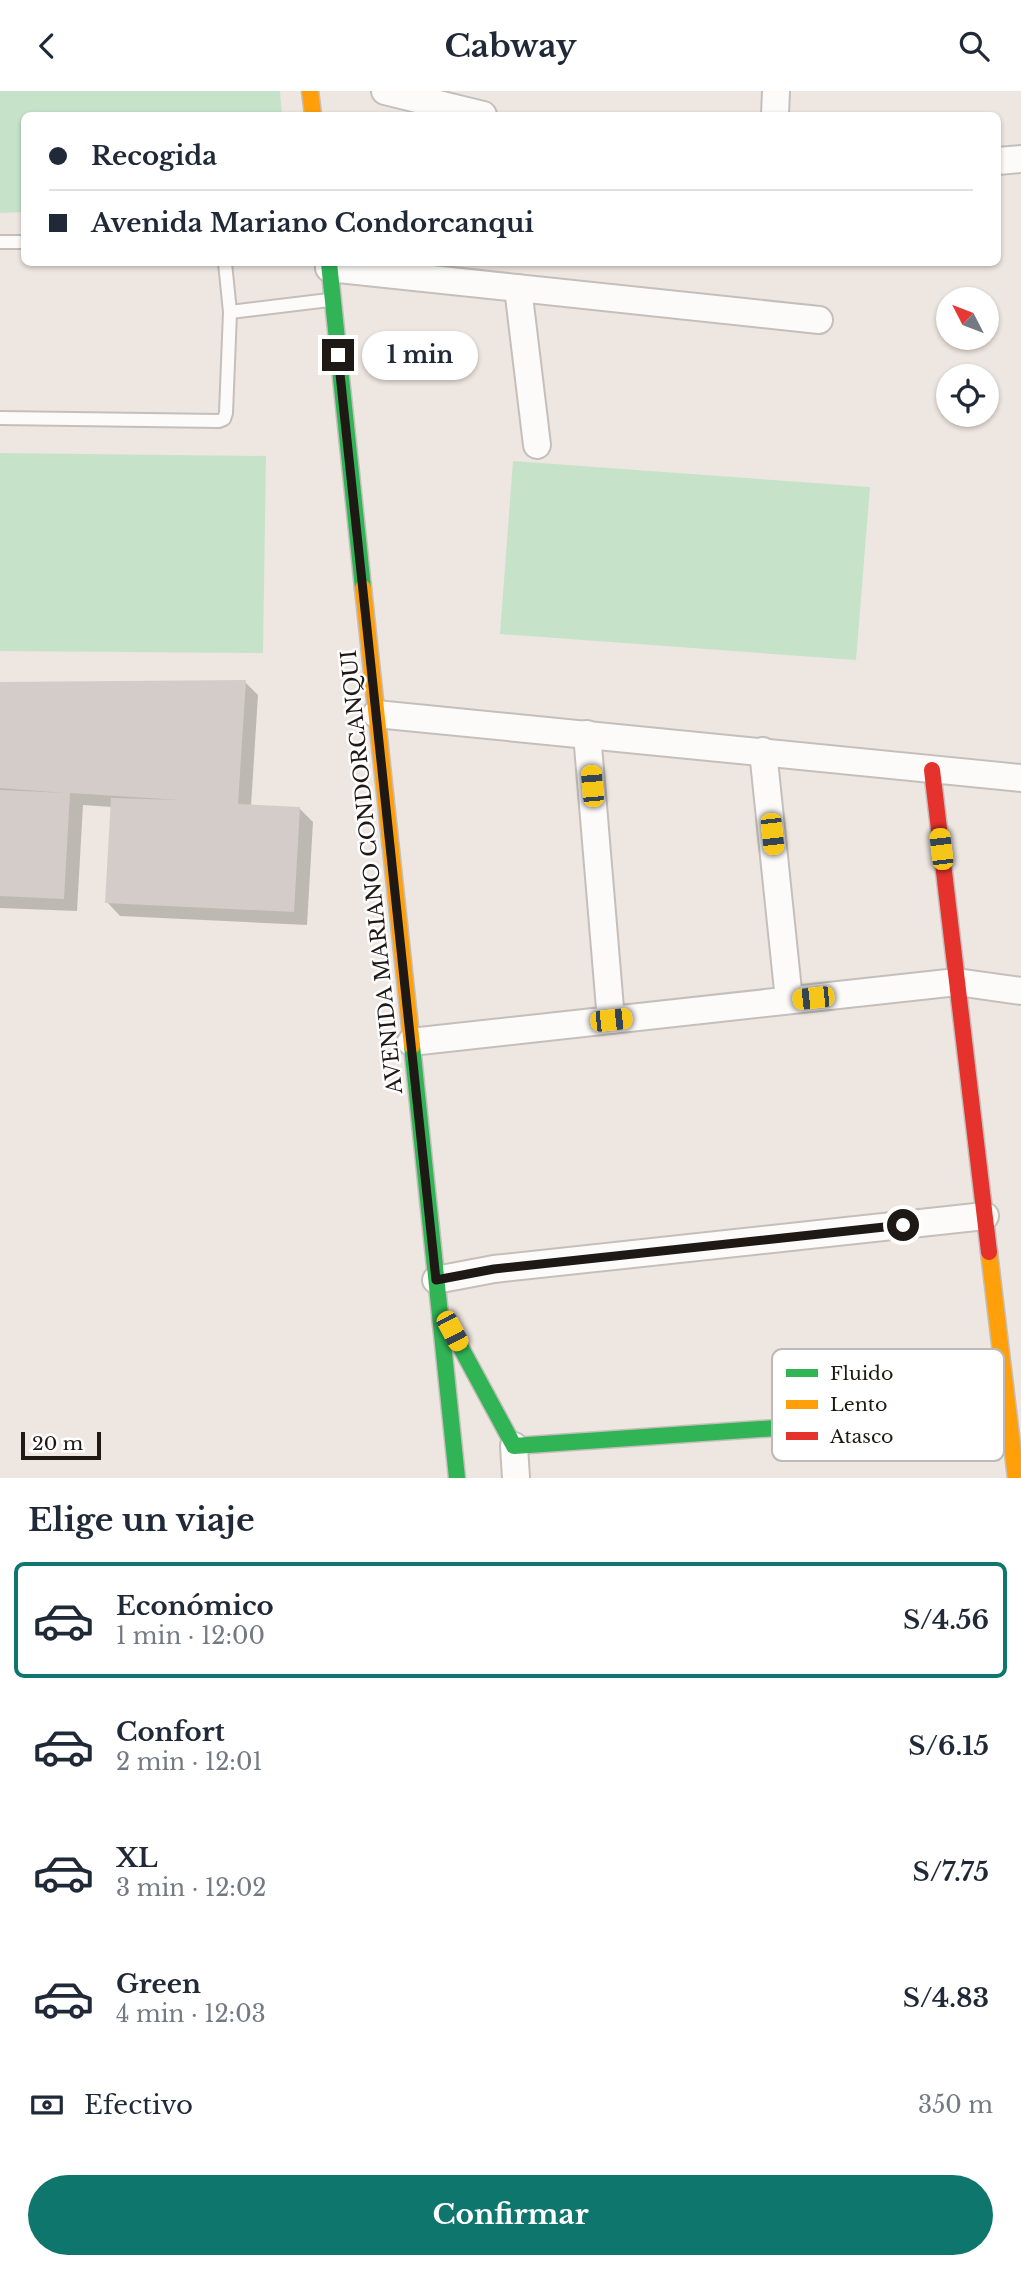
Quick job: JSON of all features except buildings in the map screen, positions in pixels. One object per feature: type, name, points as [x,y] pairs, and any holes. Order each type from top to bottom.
[{"type":"street","points":[[310,91],[313,112]]},
{"type":"street","points":[[385,91],[471,112]]},
{"type":"street","points":[[775,112],[776,91]]},
{"type":"street","points":[[1001,161],[1021,159]]},
{"type":"street","name":"AVENIDA MARIANO CONDORCANQUI","points":[[329,266],[457,1478]]},
{"type":"street","points":[[337,266],[818,320]]},
{"type":"street","points":[[518,288],[537,445]]},
{"type":"street","points":[[376,714],[1021,778]]},
{"type":"street","points":[[587,734],[611,1020]]},
{"type":"street","points":[[763,751],[789,1000]]},
{"type":"street","points":[[932,770],[1001,1349]]},
{"type":"street","points":[[411,1042],[957,982],[1021,991]]},
{"type":"street","points":[[436,1280],[494,1269],[985,1216]]},
{"type":"street","points":[[439,1308],[514,1446],[516,1478]]},
{"type":"street","points":[[1004,1378],[1016,1478]]},
{"type":"street","points":[[1004,1412],[1008,1412]]},
{"type":"street","points":[[514,1446],[772,1428]]},
{"type":"lane","points":[[0,242],[21,242]]},
{"type":"lane","points":[[0,418],[224,419],[230,312],[225,266]]},
{"type":"lane","points":[[230,312],[332,300]]},
{"type":"green space","points":[[0,91],[280,91],[282,112],[21,112],[21,212],[0,213]]},
{"type":"green space","points":[[0,453],[266,456],[263,653],[0,651]]},
{"type":"green space","points":[[513,461],[870,487],[856,660],[500,634]]},
{"type":"traffic: fast","points":[[329,266],[363,588]]},
{"type":"traffic: fast","points":[[412,1046],[457,1478]]},
{"type":"traffic: fast","points":[[447,1322],[514,1446],[772,1428]]},
{"type":"traffic: fast","points":[[1004,1412],[1008,1412]]},
{"type":"traffic: slow","points":[[310,91],[313,112]]},
{"type":"traffic: slow","points":[[363,588],[412,1046]]},
{"type":"traffic: slow","points":[[989,1252],[1001,1349]]},
{"type":"traffic: slow","points":[[1004,1378],[1016,1478]]},
{"type":"traffic: jam","points":[[932,770],[989,1252]]},
{"type":"route","points":[[338,355],[436,1280],[494,1269],[903,1225]]}]
